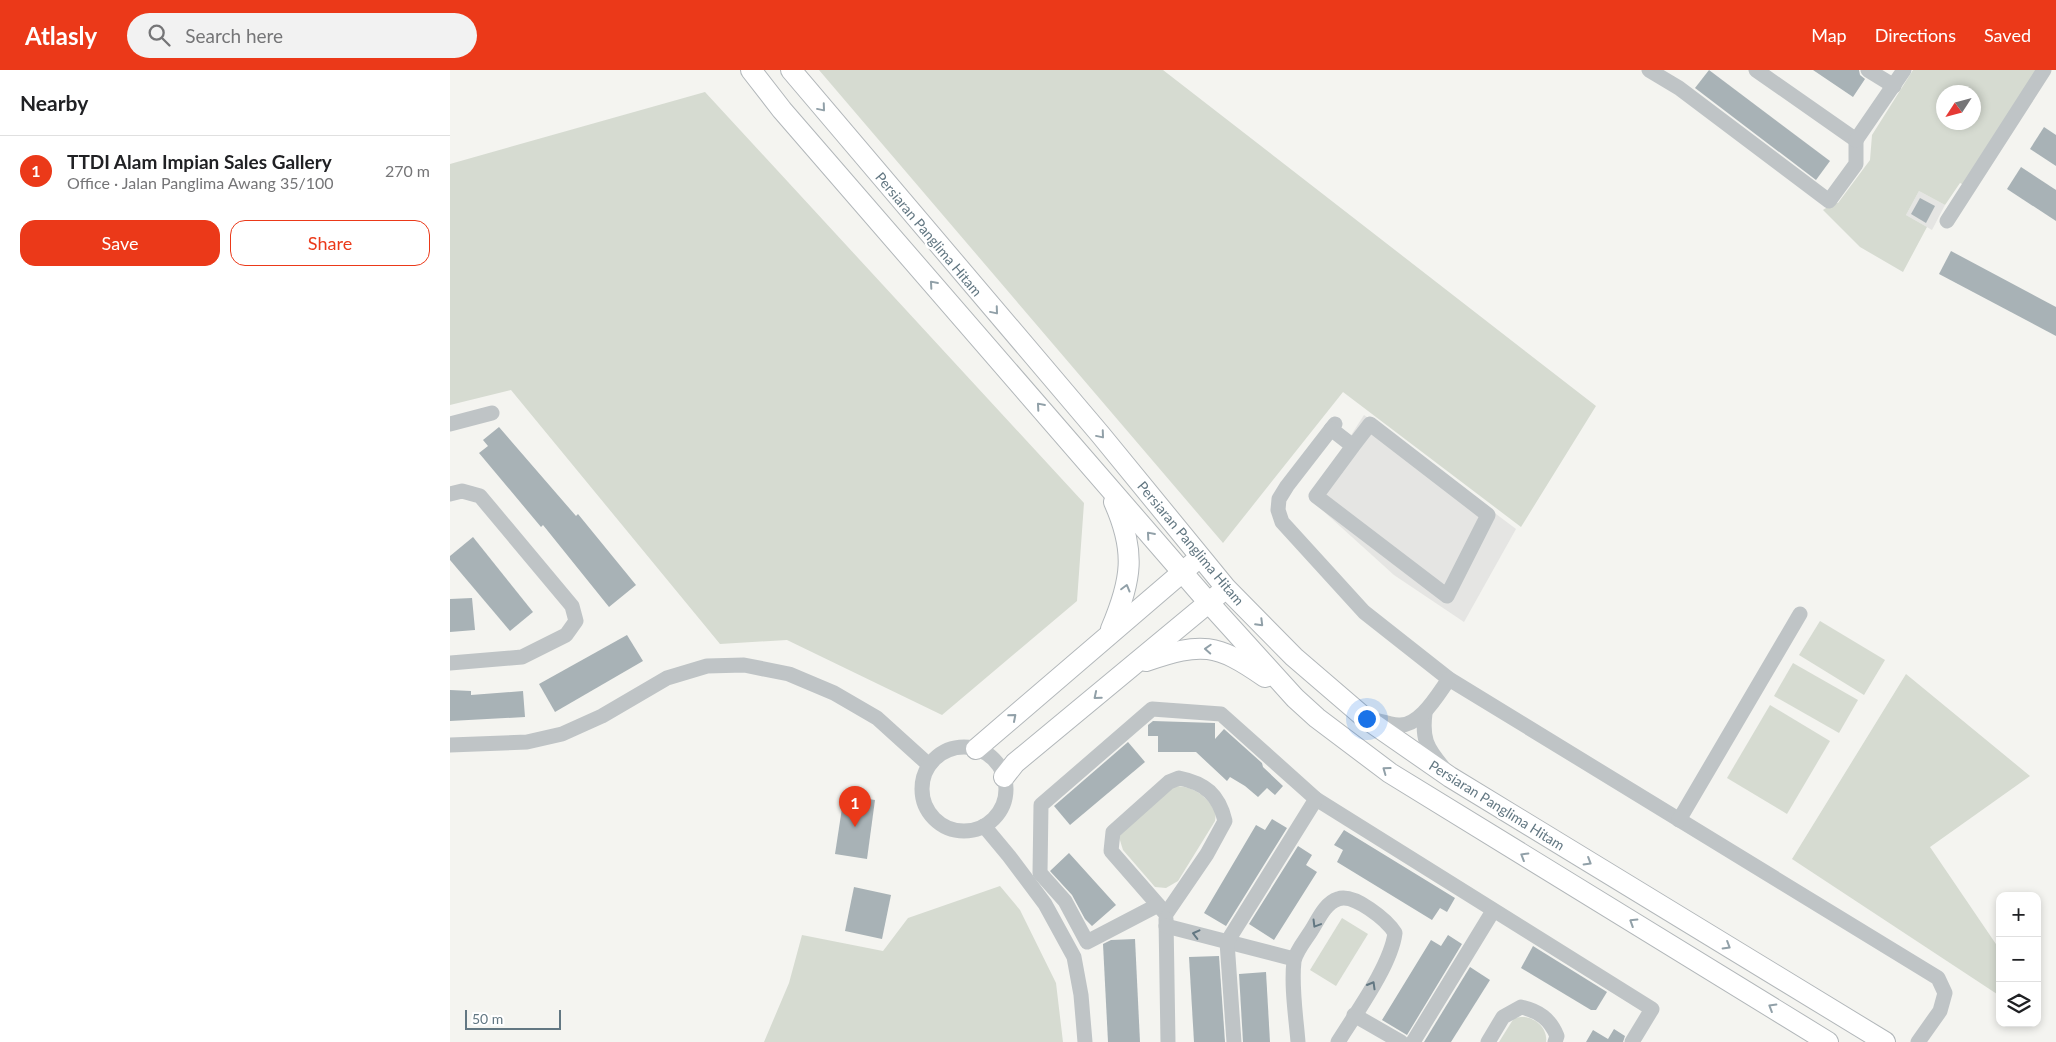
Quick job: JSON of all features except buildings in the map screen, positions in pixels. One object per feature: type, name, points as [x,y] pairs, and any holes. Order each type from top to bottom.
[{"type":"main road","name":"Persiaran Panglima Hitam","points":[[751,70],[782,110],[1209,603],[1295,698],[1317,718],[1390,773],[1828,1042]]},
{"type":"main road","name":"Persiaran Panglima Hitam","points":[[791,70],[1100,434],[1226,588],[1294,657],[1364,718],[1450,778],[1885,1042]]},
{"type":"main road","points":[[1106,483],[1124,525],[1130,556],[1126,589],[1110,634]]},
{"type":"main road","points":[[976,748],[1200,556]]},
{"type":"main road","points":[[1004,777],[1015,764],[1226,588]]},
{"type":"main road","points":[[1134,664],[1181,649],[1214,648],[1238,658],[1295,698]]},
{"type":"main road","points":[[1799,1024],[1816,1042]]},
{"type":"street","points":[[1649,70],[1679,88],[1829,201],[1856,164],[1856,140],[1904,70]]},
{"type":"street","points":[[1756,70],[1856,140]]},
{"type":"street","points":[[1868,70],[1894,86]]},
{"type":"street","points":[[1947,221],[2044,70]]},
{"type":"street","points":[[450,424],[492,413]]},
{"type":"street","points":[[1370,424],[1488,515],[1447,596],[1316,496],[1353,446],[1370,424]]},
{"type":"street","points":[[1353,446],[1333,426],[1287,486],[1279,499],[1278,510],[1282,522],[1364,612],[1449,679],[1938,978],[1945,993],[1940,1011],[1918,1042]]},
{"type":"street","points":[[450,494],[462,491],[480,496],[572,606],[576,621],[566,635],[522,657],[450,663]]},
{"type":"street","points":[[1679,820],[1800,614]]},
{"type":"street","points":[[450,745],[527,742],[562,734],[602,716],[667,678],[707,666],[744,665],[789,674],[834,693],[878,718],[929,765]]},
{"type":"street","points":[[1364,718],[1400,726],[1425,713],[1449,679]]},
{"type":"street","points":[[1294,959],[1227,942],[1163,915],[1111,851],[1113,832],[1169,782],[1179,778],[1193,781],[1209,791],[1222,806],[1225,821],[1207,854],[1163,915],[1087,942],[1065,902],[1040,873],[1041,804],[1152,709],[1220,714],[1316,799],[1652,1010],[1632,1042]]},
{"type":"street","points":[[1425,713],[1424,740],[1450,778]]},
{"type":"street","points":[[976,748],[988,755],[998,764],[1004,777],[1006,791],[1003,806],[995,818],[984,826],[970,831],[956,831],[942,826],[931,816],[924,803],[921,790],[923,777],[929,765],[938,755],[950,749],[976,748]]},
{"type":"street","points":[[1234,1042],[1227,942],[1316,799]]},
{"type":"street","points":[[984,826],[1045,904],[1074,957],[1081,995],[1085,1042]]},
{"type":"street","points":[[1298,1042],[1294,959],[1324,910],[1339,898],[1346,897],[1354,900],[1388,922],[1395,932],[1393,945],[1338,1042]]},
{"type":"street","points":[[1413,1042],[1493,911]]},
{"type":"street","points":[[1163,915],[1168,1042]]},
{"type":"street","points":[[1488,1042],[1503,1017],[1521,1007],[1539,1012],[1552,1025],[1557,1036],[1555,1042]]},
{"type":"street","points":[[1354,1015],[1401,1042]]},
{"type":"shaded area","points":[[819,70],[1163,70],[1596,406],[1521,527],[1343,392],[1223,543]]},
{"type":"shaded area","points":[[1913,70],[2039,70],[1964,185],[1960,183],[1945,205],[1919,191],[1906,215],[1927,227],[1903,272],[1860,247],[1823,210],[1835,202],[1838,203],[1870,160],[1872,135]]},
{"type":"shaded area","points":[[705,92],[1084,503],[1077,601],[942,715],[787,640],[720,644],[511,390],[450,405],[450,164]]},
{"type":"shaded area","points":[[1919,191],[1945,205],[1932,230],[1906,215]]},
{"type":"shaded area","points":[[1364,415],[1516,529],[1464,622],[1394,575],[1310,499]]},
{"type":"shaded area","points":[[1820,621],[1885,660],[1864,695],[1799,655]]},
{"type":"shaded area","points":[[1793,663],[1858,700],[1839,733],[1774,696]]},
{"type":"shaded area","points":[[1906,674],[2030,776],[1930,847],[1996,944],[1996,993],[1792,859]]},
{"type":"shaded area","points":[[1770,705],[1830,741],[1787,814],[1727,778]]},
{"type":"shaded area","points":[[1178,786],[1201,794],[1216,813],[1215,821],[1178,881],[1166,888],[1155,887],[1123,850],[1119,837],[1123,829],[1170,788]]},
{"type":"shaded area","points":[[1000,886],[1020,910],[1056,983],[1063,1042],[764,1042],[789,983],[802,935],[883,951],[908,918]]},
{"type":"shaded area","points":[[1342,918],[1368,934],[1336,986],[1310,970]]},
{"type":"shaded area","points":[[1526,1017],[1539,1024],[1545,1032],[1546,1042],[1499,1042],[1514,1018]]},
{"type":"place","name":"TTDI Alam Impian Sales Gallery","points":[[855,827]]}]
